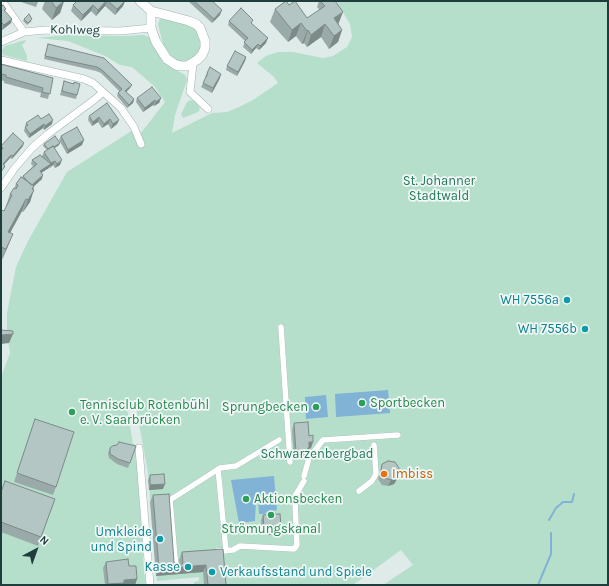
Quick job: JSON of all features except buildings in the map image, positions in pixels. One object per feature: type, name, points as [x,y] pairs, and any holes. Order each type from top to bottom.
[{"type":"street","points":[[2,1],[24,32]]},
{"type":"street","points":[[140,1],[151,11],[189,21],[196,24],[200,28],[205,41],[204,48],[202,55],[193,64],[181,66],[176,65],[167,59],[156,42],[151,28],[151,11]]},
{"type":"street","name":"Kohlweg","points":[[1,42],[24,32],[46,30],[120,31],[151,28]]},
{"type":"street","points":[[1,60],[84,79],[93,83],[121,108],[136,130],[141,144]]},
{"type":"street","points":[[193,64],[190,92],[208,109]]},
{"type":"street","points":[[1,188],[14,169],[32,148],[103,92]]},
{"type":"street","points":[[281,327],[290,462]]},
{"type":"street","points":[[212,552],[233,550],[240,546],[294,550],[297,545],[294,502],[295,496],[304,478],[309,458],[323,440],[398,435]]},
{"type":"street","points":[[176,570],[170,500],[218,469],[236,466],[279,440]]},
{"type":"street","points":[[359,491],[372,481],[376,474],[374,445]]},
{"type":"street","points":[[138,448],[150,585]]},
{"type":"street","points":[[218,469],[226,551]]},
{"type":"street","points":[[175,554],[182,554]]},
{"type":"green space","name":"St. Johanner Stadtwald","points":[[336,1],[608,1],[608,585],[383,585],[413,565],[401,550],[353,585],[194,585],[194,582],[199,581],[199,577],[157,581],[148,473],[136,407],[127,408],[133,444],[136,445],[146,585],[1,585],[1,377],[10,353],[7,333],[7,313],[16,267],[28,241],[67,172],[133,130],[141,133],[165,102],[154,86],[132,67],[120,65],[105,56],[68,41],[37,38],[65,35],[144,35],[149,37],[161,58],[167,65],[185,75],[187,80],[175,115],[172,133],[212,113],[227,112],[237,108],[253,100],[278,83],[274,77],[257,63],[266,56],[278,52],[293,52],[323,58],[333,56],[347,47],[352,37],[350,24]]},
{"type":"green space","points":[[160,19],[190,25],[195,28],[201,39],[200,51],[196,56],[188,61],[181,62],[171,58],[163,44],[158,24]]},
{"type":"green space","points":[[25,40],[26,41],[22,45],[27,56],[27,61],[3,55],[2,50],[5,46]]},
{"type":"green space","points":[[190,100],[194,101],[200,109],[198,112],[183,118],[181,114],[187,102]]},
{"type":"water","name":"Sportbecken","points":[[388,390],[390,413],[336,417],[335,394]]},
{"type":"water","name":"Sprungbecken","points":[[326,395],[328,417],[306,419],[305,397]]},
{"type":"water","name":"Aktionsbecken","points":[[274,476],[277,510],[272,511],[276,513],[276,515],[266,516],[266,513],[269,511],[266,512],[265,514],[259,514],[259,499],[256,499],[255,521],[239,523],[231,480]]},
{"type":"waterway","points":[[549,520],[556,508],[563,502],[572,502],[574,494]]},
{"type":"waterway","points":[[538,585],[551,554],[551,533]]},
{"type":"place","name":"WH 7556a","points":[[567,300]]},
{"type":"place","name":"WH 7556b","points":[[585,329]]},
{"type":"place","name":"Sportbecken","points":[[362,403]]},
{"type":"place","name":"Sprungbecken","points":[[316,407]]},
{"type":"place","name":"Tennisclub Rotenbühl e. V. Saarbrücken","points":[[72,412]]},
{"type":"place","name":"Imbiss","points":[[384,474]]},
{"type":"place","name":"Aktionsbecken","points":[[246,499]]},
{"type":"place","name":"Strömungskanal","points":[[271,515]]},
{"type":"place","name":"Umkleide und Spind","points":[[160,539]]},
{"type":"place","name":"Kasse","points":[[188,567]]},
{"type":"place","name":"Verkaufsstand und Spiele","points":[[212,572]]},
{"type":"park label","name":"Schwarzenbergbad","points":[[317,454]]}]
